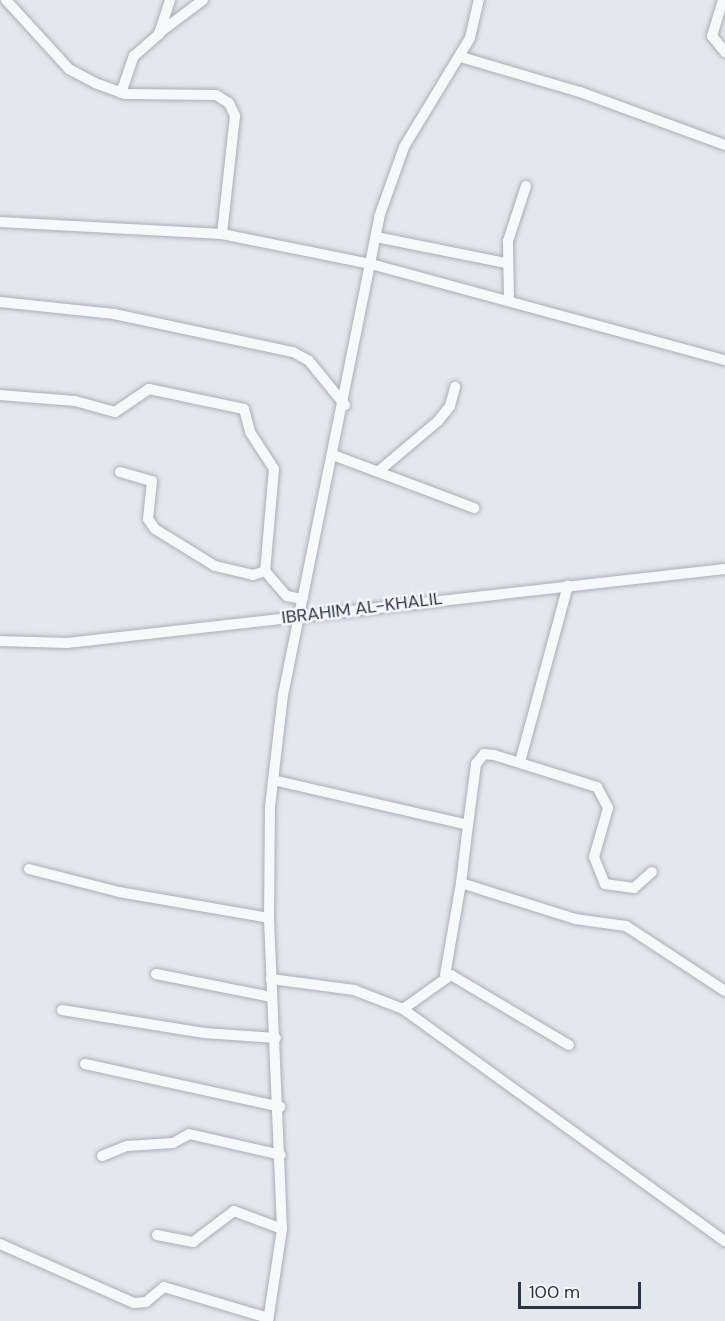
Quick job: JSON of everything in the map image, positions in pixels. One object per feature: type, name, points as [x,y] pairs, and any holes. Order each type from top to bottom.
[{"type":"street","points":[[6,0],[69,69],[121,93],[216,95],[229,103],[235,116],[222,234]]},
{"type":"street","points":[[159,34],[170,0]]},
{"type":"street","points":[[121,93],[134,56],[203,0]]},
{"type":"street","points":[[0,1244],[135,1303],[146,1302],[164,1287],[268,1319],[282,1229],[280,1107],[271,997],[269,918],[273,780],[299,617],[345,405],[376,237],[404,147],[461,57],[479,0]]},
{"type":"street","points":[[723,0],[712,36],[725,52]]},
{"type":"street","points":[[461,57],[580,92],[725,145]]},
{"type":"street","points":[[509,300],[506,263],[526,186]]},
{"type":"street","points":[[0,222],[222,234],[371,264],[725,360]]},
{"type":"street","points":[[376,237],[506,263]]},
{"type":"street","points":[[0,302],[114,314],[293,352],[309,361],[345,405]]},
{"type":"street","points":[[380,470],[438,421],[450,406],[455,387]]},
{"type":"street","points":[[0,395],[75,401],[115,412],[149,389],[244,410],[249,432],[274,469],[265,571],[287,596],[303,599]]},
{"type":"street","points":[[333,455],[380,470],[474,508]]},
{"type":"street","points":[[120,472],[152,481],[148,519],[155,529],[215,566],[253,575],[265,571]]},
{"type":"street","name":"IBRAHIM AL-KHALIL","points":[[0,641],[67,643],[725,569]]},
{"type":"street","points":[[520,762],[568,585]]},
{"type":"street","points":[[403,1009],[445,975],[461,883],[478,758],[494,755],[591,783],[605,797],[608,808],[594,857],[605,884],[634,888],[652,872]]},
{"type":"street","points":[[273,780],[468,825]]},
{"type":"street","points":[[29,869],[119,892],[269,918]]},
{"type":"street","points":[[461,883],[575,919],[626,926],[725,992]]},
{"type":"street","points":[[156,974],[271,997]]},
{"type":"street","points":[[445,975],[467,981],[569,1045]]},
{"type":"street","points":[[271,979],[354,990],[403,1009],[725,1241]]},
{"type":"street","points":[[62,1010],[276,1038]]},
{"type":"street","points":[[85,1064],[280,1107]]},
{"type":"street","points":[[102,1156],[127,1146],[173,1143],[189,1134],[281,1155]]},
{"type":"street","points":[[157,1235],[193,1242],[234,1211],[282,1229]]}]
